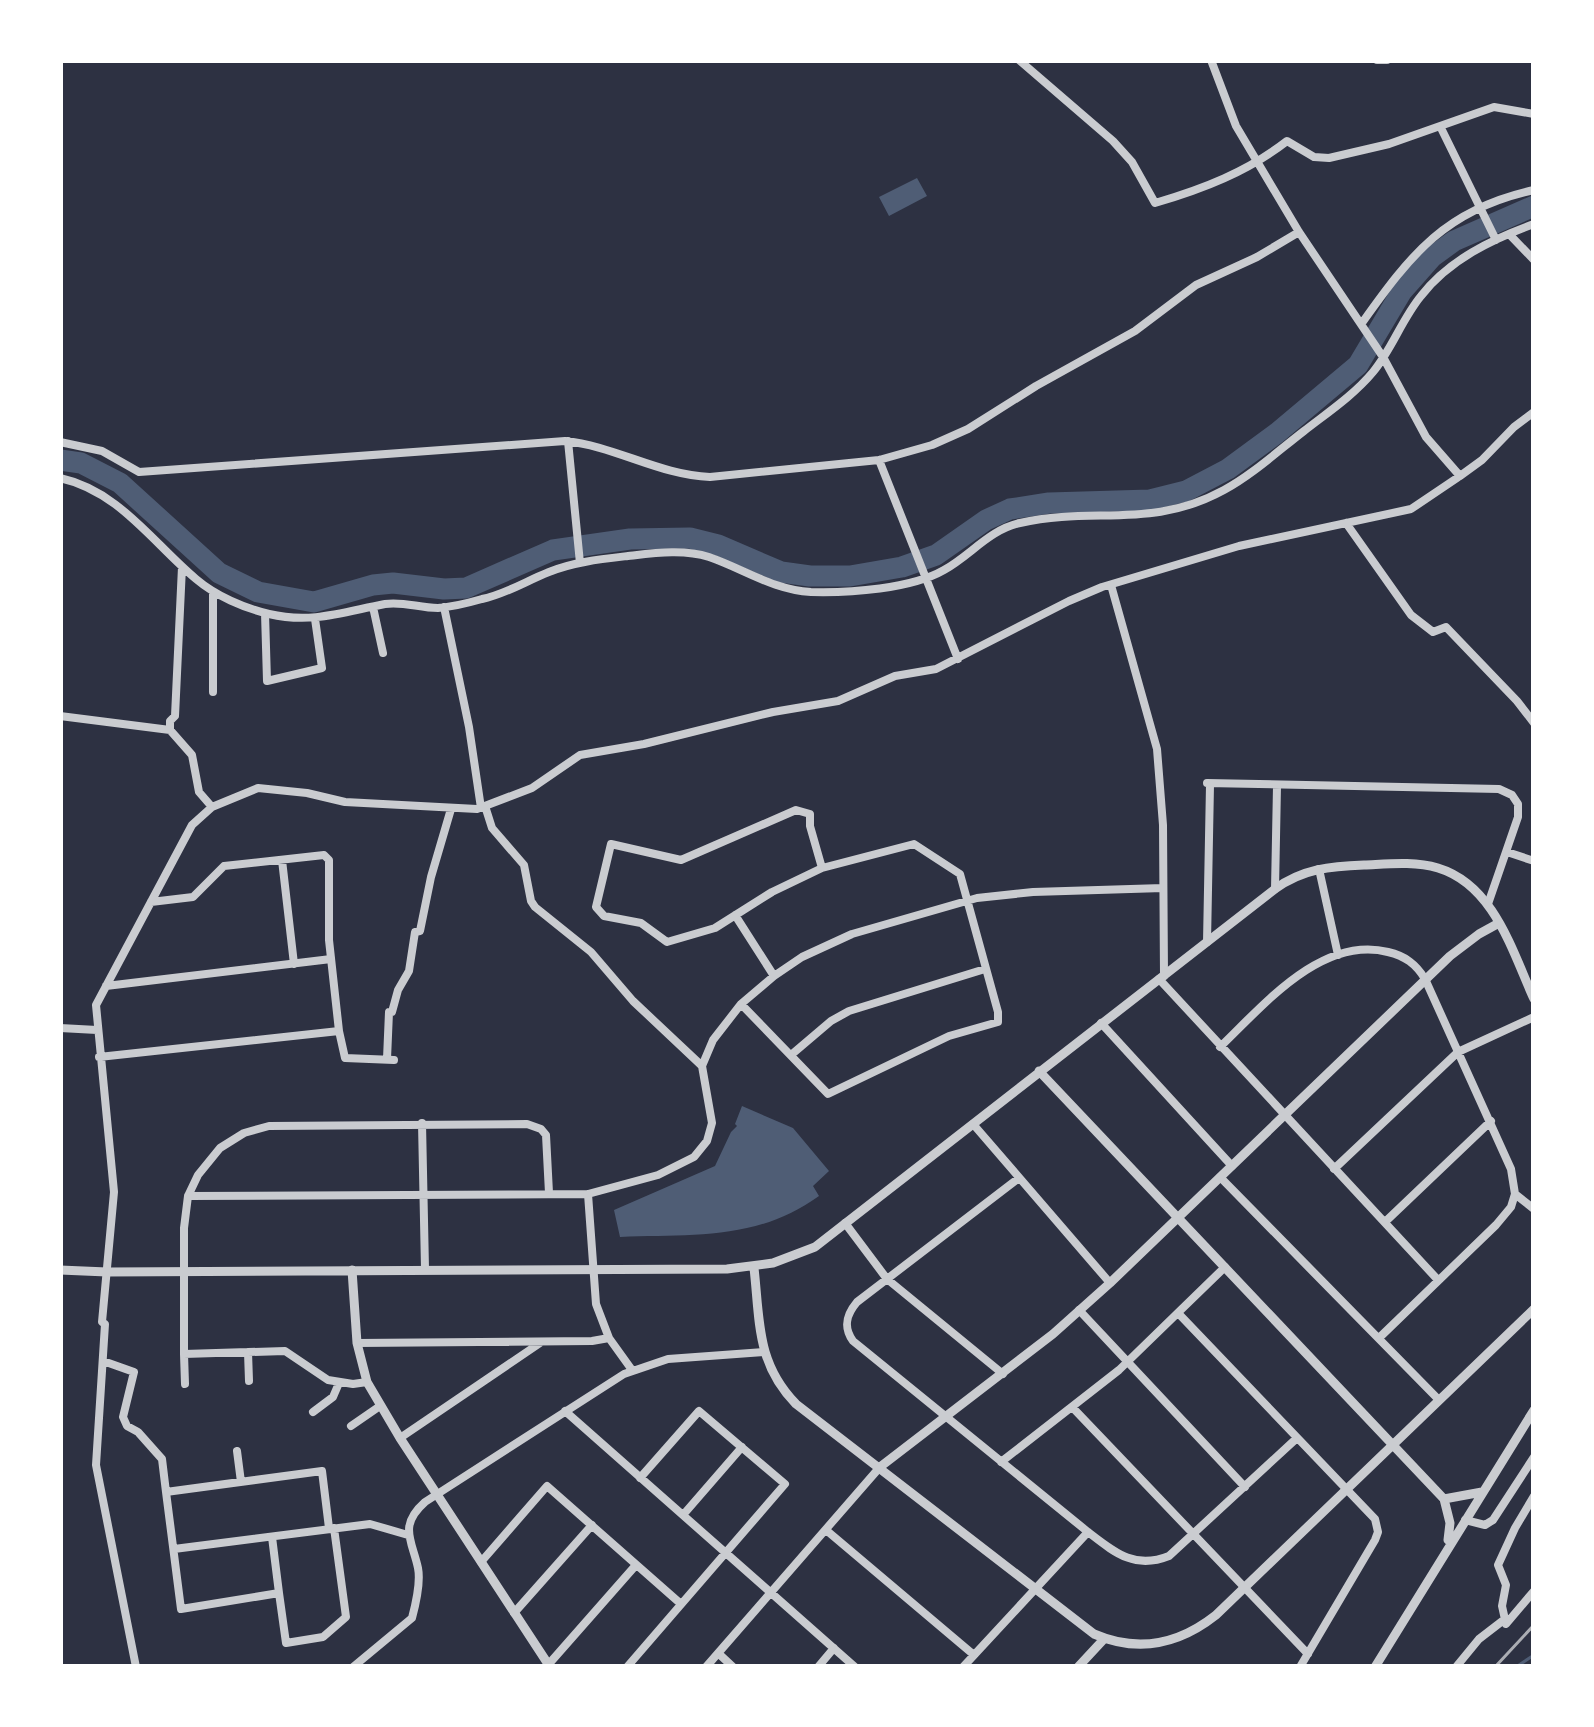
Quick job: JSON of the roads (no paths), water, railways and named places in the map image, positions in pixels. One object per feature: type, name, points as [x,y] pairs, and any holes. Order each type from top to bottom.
[{"type":"street","points":[[1019,60],[1113,141],[1132,162],[1155,203],[1259,163],[1287,141],[1314,157],[1329,158],[1442,128],[1494,107],[1534,114]]},
{"type":"street","points":[[1211,60],[1236,126],[1382,354],[1426,437],[1460,476]]},
{"type":"street","points":[[1377,60],[1388,60]]},
{"type":"street","points":[[1442,128],[1496,238]]},
{"type":"street","points":[[1363,326],[1401,268],[1433,237],[1483,208],[1534,190]]},
{"type":"street","points":[[60,478],[107,497],[213,592],[297,620],[403,602],[444,607],[504,594],[580,561],[626,556],[687,553],[712,558],[777,586],[809,592],[926,580],[994,533],[1019,523],[1143,516],[1182,508],[1220,492],[1371,374],[1420,296],[1441,274],[1496,238],[1534,224]]},
{"type":"street","points":[[60,442],[102,451],[140,472],[568,441],[691,476],[879,460],[968,429],[1135,331],[1196,285],[1300,232]]},
{"type":"street","points":[[1509,235],[1534,260]]},
{"type":"street","points":[[136,1667],[96,1465],[114,1192],[96,1005],[192,825],[212,807],[269,788],[345,802],[483,807],[532,788],[580,754],[838,701],[895,676],[931,671],[1111,585],[1239,546],[1411,508],[1482,460],[1534,412]]},
{"type":"street","points":[[568,441],[580,561]]},
{"type":"street","points":[[879,460],[958,659]]},
{"type":"street","points":[[1346,523],[1411,614],[1433,632],[1446,627],[1534,722]]},
{"type":"street","points":[[182,565],[175,716],[170,730],[192,755],[199,791],[212,807]]},
{"type":"street","points":[[1111,585],[1162,782],[1161,978],[1438,1280]]},
{"type":"street","points":[[213,592],[213,692]]},
{"type":"street","points":[[373,607],[382,653]]},
{"type":"street","points":[[444,607],[483,807],[492,828],[524,865],[531,901],[591,952],[644,1012],[702,1066]]},
{"type":"street","points":[[265,613],[267,682],[322,668],[314,619]]},
{"type":"street","points":[[60,716],[170,730]]},
{"type":"street","points":[[1207,942],[1209,784],[1499,789],[1512,795],[1518,817],[1488,904]]},
{"type":"street","points":[[1275,889],[1277,786]]},
{"type":"street","points":[[149,902],[193,897],[224,866],[324,856],[329,860],[331,959],[345,1058],[390,1060],[389,1012],[409,970],[451,809]]},
{"type":"street","points":[[741,1004],[828,1094],[949,1036],[998,1022],[960,874],[914,844],[822,868],[772,892],[716,928],[668,942],[641,923],[604,916],[596,907],[610,844],[681,860],[796,810],[810,814],[822,868]]},
{"type":"street","points":[[1507,852],[1534,861]]},
{"type":"street","points":[[282,860],[294,964]]},
{"type":"street","points":[[60,1270],[754,1268],[794,1256],[815,1246],[1275,889],[1319,869],[1409,864],[1459,878],[1488,904],[1534,999]]},
{"type":"street","points":[[1319,869],[1338,955]]},
{"type":"street","points":[[188,1196],[588,1194],[658,1175],[694,1157],[711,1133],[702,1066],[713,1040],[741,1004],[802,957],[834,940],[966,901],[1034,892],[1163,888]]},
{"type":"street","points":[[735,915],[774,976]]},
{"type":"street","points":[[706,1667],[880,1467],[1079,1310],[1425,979],[1499,922]]},
{"type":"street","points":[[1220,1047],[1304,970],[1338,955],[1376,949],[1403,956],[1419,968],[1491,1121],[1516,1194],[1496,1225],[1379,1338]]},
{"type":"street","points":[[104,986],[331,959]]},
{"type":"street","points":[[791,1055],[849,1011],[986,969]]},
{"type":"street","points":[[1334,1168],[1458,1052],[1534,1017]]},
{"type":"street","points":[[1101,1023],[1232,1166]]},
{"type":"street","points":[[60,1028],[97,1030]]},
{"type":"street","points":[[100,1057],[339,1030]]},
{"type":"street","points":[[1040,1071],[1444,1498],[1450,1523],[1446,1550]]},
{"type":"street","points":[[1385,1222],[1491,1121]]},
{"type":"street","points":[[422,1123],[424,1270]]},
{"type":"street","points":[[185,1384],[188,1196],[212,1155],[232,1139],[258,1128],[299,1124],[526,1124],[541,1129],[548,1143],[549,1193]]},
{"type":"street","points":[[973,1124],[1110,1282]]},
{"type":"street","points":[[1220,1177],[1439,1400]]},
{"type":"street","points":[[1019,1178],[851,1309],[848,1334],[866,1353],[1088,1532],[1133,1562],[1169,1556],[1297,1438]]},
{"type":"street","points":[[588,1194],[596,1304],[609,1337],[632,1370]]},
{"type":"street","points":[[1516,1194],[1534,1209]]},
{"type":"street","points":[[845,1223],[887,1279],[1003,1374]]},
{"type":"street","points":[[1001,1462],[1127,1361],[1225,1267]]},
{"type":"street","points":[[754,1268],[764,1352],[775,1380],[796,1403],[1094,1634],[1143,1646],[1180,1638],[1205,1624],[1534,1309]]},
{"type":"street","points":[[352,1270],[357,1343],[367,1382],[549,1666],[636,1564]]},
{"type":"street","points":[[1079,1310],[1245,1486]]},
{"type":"street","points":[[1178,1313],[1375,1519],[1378,1532],[1300,1667]]},
{"type":"street","points":[[357,1343],[609,1337]]},
{"type":"street","points":[[400,1438],[541,1342]]},
{"type":"street","points":[[248,1352],[249,1381]]},
{"type":"street","points":[[184,1354],[284,1352],[320,1377],[340,1383],[367,1382]]},
{"type":"street","points":[[353,1667],[412,1618],[419,1572],[407,1535],[418,1508],[632,1370],[680,1358],[764,1352]]},
{"type":"street","points":[[103,1361],[134,1372],[122,1417],[162,1459],[181,1609],[279,1593]]},
{"type":"street","points":[[313,1412],[333,1397],[340,1383]]},
{"type":"street","points":[[351,1426],[380,1406]]},
{"type":"street","points":[[1073,1408],[1309,1654]]},
{"type":"street","points":[[1375,1667],[1534,1410]]},
{"type":"street","points":[[565,1411],[855,1667]]},
{"type":"street","points":[[627,1667],[785,1484],[699,1411],[640,1478]]},
{"type":"street","points":[[683,1515],[742,1448]]},
{"type":"street","points":[[237,1450],[241,1482]]},
{"type":"street","points":[[1465,1520],[1485,1525],[1493,1520],[1534,1457]]},
{"type":"street","points":[[166,1492],[322,1471],[346,1616],[323,1637],[286,1643],[272,1537]]},
{"type":"street","points":[[481,1562],[547,1486],[681,1604]]},
{"type":"street","points":[[1444,1498],[1482,1492]]},
{"type":"street","points":[[1534,1496],[1498,1565],[1506,1585],[1502,1606],[1506,1624],[1534,1591]]},
{"type":"street","points":[[174,1549],[370,1524],[407,1535]]},
{"type":"street","points":[[514,1613],[592,1525]]},
{"type":"street","points":[[826,1531],[974,1655]]},
{"type":"street","points":[[963,1667],[1088,1532]]},
{"type":"street","points":[[1456,1667],[1479,1639],[1505,1619]]},
{"type":"street","points":[[1078,1667],[1104,1639]]},
{"type":"street","points":[[818,1667],[834,1648]]},
{"type":"street","points":[[718,1654],[734,1667]]},
{"type":"water","points":[[917,178],[927,196],[889,216],[879,197]]},
{"type":"water","points":[[742,1106],[793,1128],[829,1171],[813,1186],[819,1196],[796,1211],[748,1228],[620,1237],[614,1210],[715,1166],[737,1126]]},
{"type":"waterway","points":[[60,460],[81,463],[120,483],[219,573],[258,592],[314,602],[393,583],[466,588],[553,550],[630,539],[690,538],[781,572],[850,576],[936,555],[1010,509],[1150,500],[1186,491],[1228,469],[1358,365],[1402,291],[1432,257],[1454,241],[1534,206]]},
{"type":"waterway","points":[[1516,1667],[1534,1655]]},
{"type":"railway","points":[[1495,1667],[1534,1625]]}]
